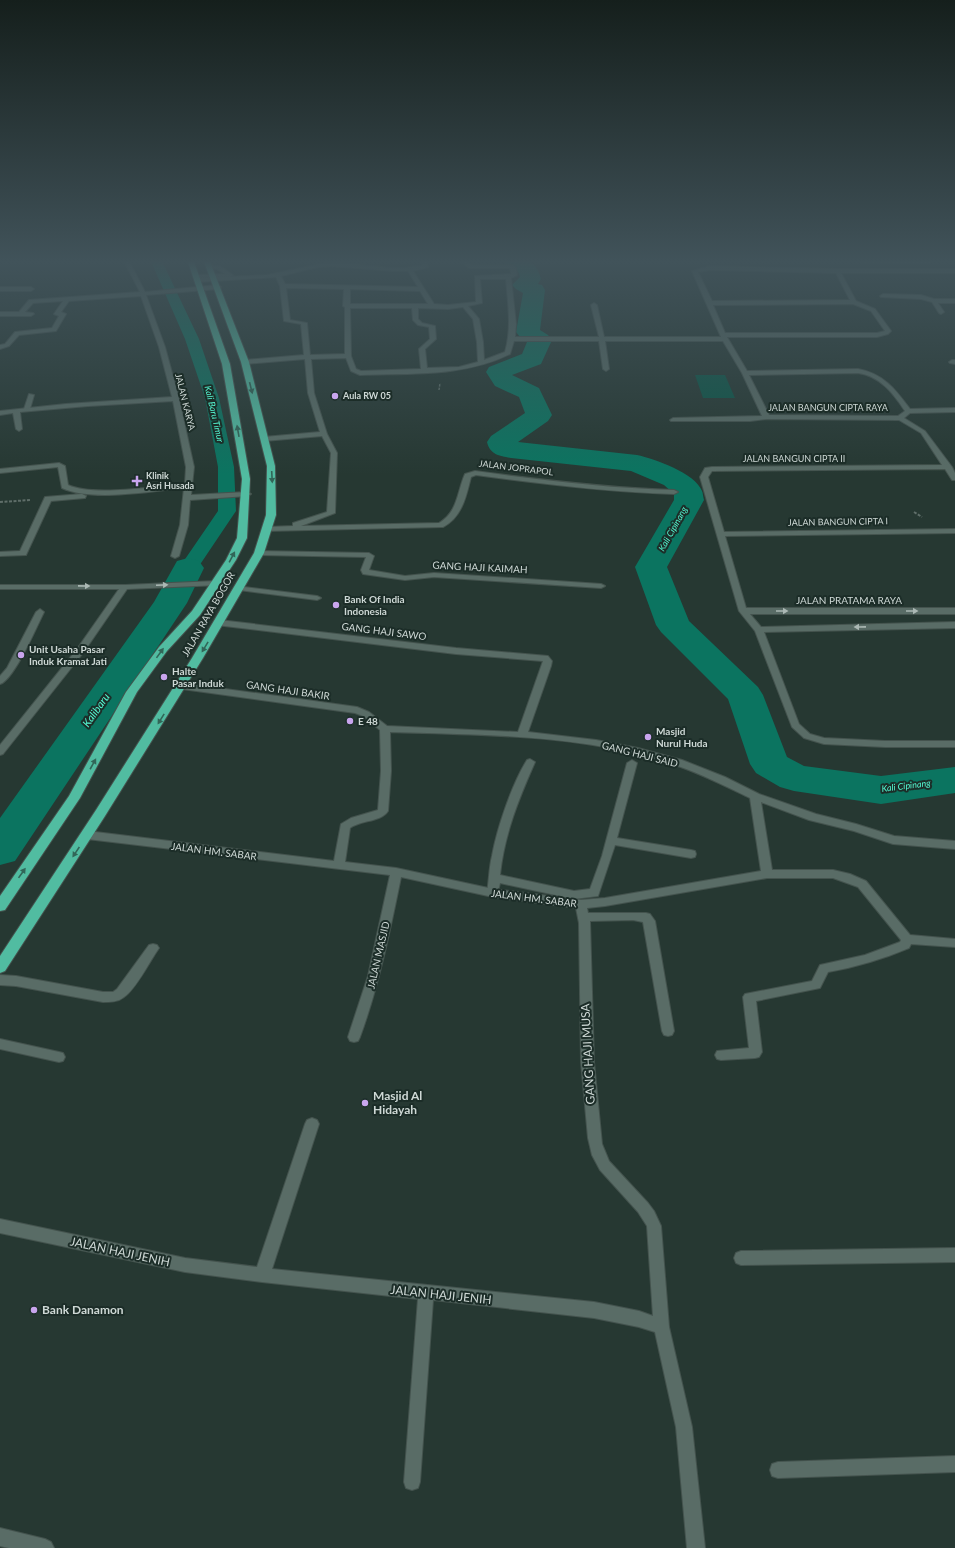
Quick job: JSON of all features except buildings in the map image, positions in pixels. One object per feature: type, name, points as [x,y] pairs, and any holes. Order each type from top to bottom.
[{"type":"highway","name":"JALAN RAYA BOGOR","points":[[0,906],[74,798],[132,692],[163,649],[196,614],[232,560],[242,538],[244,526],[243,495],[246,479],[226,364],[215,331]]},
{"type":"highway","name":"JALAN RAYA BOGOR","points":[[0,967],[87,836],[182,686],[259,552],[268,529],[271,515],[271,466],[245,362],[234,331]]},
{"type":"street","points":[[0,346],[7,346],[18,333],[39,331]]},
{"type":"street","name":"JALAN KARYA","points":[[157,331],[176,399],[190,467],[184,525],[176,556]]},
{"type":"street","points":[[286,528],[332,512],[334,453],[324,434],[311,393],[305,331]]},
{"type":"street","points":[[347,331],[348,356],[353,370],[360,372],[459,369],[508,353],[513,331]]},
{"type":"street","points":[[424,369],[422,349],[433,340],[432,331]]},
{"type":"street","points":[[478,331],[481,362]]},
{"type":"street","points":[[600,331],[606,369]]},
{"type":"street","points":[[722,331],[767,417]]},
{"type":"street","points":[[512,339],[602,340],[877,335],[888,331]]},
{"type":"street","points":[[245,362],[307,357],[348,356]]},
{"type":"street","points":[[745,373],[858,371],[872,373],[883,380],[908,411]]},
{"type":"street","points":[[26,409],[31,396]]},
{"type":"street","points":[[0,413],[26,409],[176,399]]},
{"type":"street","points":[[900,418],[908,411],[955,410]]},
{"type":"street","points":[[16,411],[19,429]]},
{"type":"street","name":"JALAN BANGUN CIPTA RAYA","points":[[673,420],[767,417],[900,418],[923,432],[955,478]]},
{"type":"street","points":[[264,439],[324,434]]},
{"type":"street","points":[[0,471],[59,465],[61,466],[65,486],[67,488],[82,492],[187,486]]},
{"type":"street","name":"JALAN BANGUN CIPTA II","points":[[721,534],[704,477],[708,470],[948,467]]},
{"type":"street","name":"JALAN JOPRAPOL","points":[[268,529],[440,525],[450,520],[454,515],[468,476],[475,473],[565,485],[635,491],[674,492]]},
{"type":"street","points":[[0,554],[23,553],[48,499],[109,494],[114,491]]},
{"type":"street","points":[[186,498],[243,495]]},
{"type":"street","name":"JALAN BANGUN CIPTA I","points":[[721,534],[955,531]]},
{"type":"street","points":[[721,534],[743,611],[759,630],[795,725],[807,736],[824,741],[885,744],[955,744]]},
{"type":"street","name":"GANG HAJI KAIMAH","points":[[259,552],[369,555],[370,556],[365,570],[366,572],[405,578],[434,575],[601,586]]},
{"type":"street","points":[[0,587],[125,587],[217,583]]},
{"type":"street","points":[[0,752],[80,651],[125,587]]},
{"type":"street","points":[[239,588],[317,598]]},
{"type":"street","name":"JALAN PRATAMA RAYA","points":[[743,611],[955,611]]},
{"type":"street","points":[[0,681],[10,669],[40,612]]},
{"type":"street","name":"GANG HAJI SAWO","points":[[218,623],[456,651],[546,659],[548,661],[547,666],[522,735]]},
{"type":"street","points":[[759,630],[955,625]]},
{"type":"street","name":"GANG HAJI BAKIR","points":[[182,686],[357,710],[366,714],[385,729]]},
{"type":"street","points":[[339,866],[345,827],[354,821],[367,816],[379,815],[383,811],[386,771],[385,729]]},
{"type":"street","name":"GANG HAJI SAID","points":[[385,729],[522,735],[606,745],[654,756],[717,777],[755,796],[813,817],[856,828],[893,840],[955,845]]},
{"type":"street","points":[[493,893],[497,855],[518,789],[530,762]]},
{"type":"street","points":[[495,878],[574,895],[594,893],[611,841],[632,763]]},
{"type":"street","points":[[755,796],[767,874]]},
{"type":"street","name":"JALAN HM. SABAR","points":[[87,836],[396,872],[582,910],[605,902],[767,874],[833,874],[855,880],[862,884],[907,939]]},
{"type":"street","points":[[611,841],[691,854]]},
{"type":"street","name":"JALAN MASJID","points":[[354,1037],[366,1005],[381,950],[396,872]]},
{"type":"street","points":[[582,910],[646,917],[649,921],[668,1031]]},
{"type":"street","name":"GANG HAJI MUSA","points":[[582,910],[585,931],[587,1072],[594,1138],[599,1155],[610,1174],[650,1216],[654,1226],[661,1327]]},
{"type":"street","points":[[721,1055],[756,1052],[749,997],[816,984],[824,968],[853,963],[892,951],[905,945],[907,939],[955,943]]},
{"type":"street","points":[[0,980],[16,981],[114,998],[124,990],[154,948]]},
{"type":"street","points":[[0,1044],[59,1057]]},
{"type":"street","points":[[262,1275],[312,1124]]},
{"type":"street","name":"JALAN HAJI JENIH","points":[[0,1226],[185,1265],[262,1275],[594,1310],[639,1319],[661,1327]]},
{"type":"street","points":[[741,1258],[955,1255]]},
{"type":"street","points":[[412,1482],[426,1293]]},
{"type":"street","points":[[661,1327],[684,1427],[696,1548]]},
{"type":"street","points":[[778,1470],[955,1464]]},
{"type":"street","points":[[0,1537],[45,1548]]},
{"type":"path","points":[[0,502],[48,499]]},
{"type":"green space","points":[[695,375],[725,375],[735,398],[703,398]]},
{"type":"waterway","name":"Kali Baru Timur","points":[[188,331],[212,398],[226,467],[227,511],[188,568]]},
{"type":"waterway","name":"Kali Cipinang","points":[[528,331],[540,340],[532,359],[498,372],[504,381],[530,393],[539,415],[501,442],[502,447],[511,450],[637,463],[674,479],[688,491],[689,500],[651,567],[673,625],[745,695],[770,764],[794,778],[881,790],[955,780]]},
{"type":"waterway","name":"Kalibaru","points":[[0,850],[170,603],[188,568]]},
{"type":"place","name":"Aula RW 05","points":[[335,396]]},
{"type":"place","name":"Klinik Asri Husada","points":[[137,481]]},
{"type":"place","name":"Bank Of India Indonesia","points":[[336,605]]},
{"type":"place","name":"Unit Usaha Pasar Induk Kramat Jati","points":[[21,655]]},
{"type":"place","name":"Halte Pasar Induk","points":[[164,677]]},
{"type":"place","name":"E 48","points":[[350,721]]},
{"type":"place","name":"Masjid Nurul Huda","points":[[648,737]]},
{"type":"place","name":"Masjid Al Hidayah","points":[[365,1103]]},
{"type":"place","name":"Bank Danamon","points":[[34,1310]]}]
